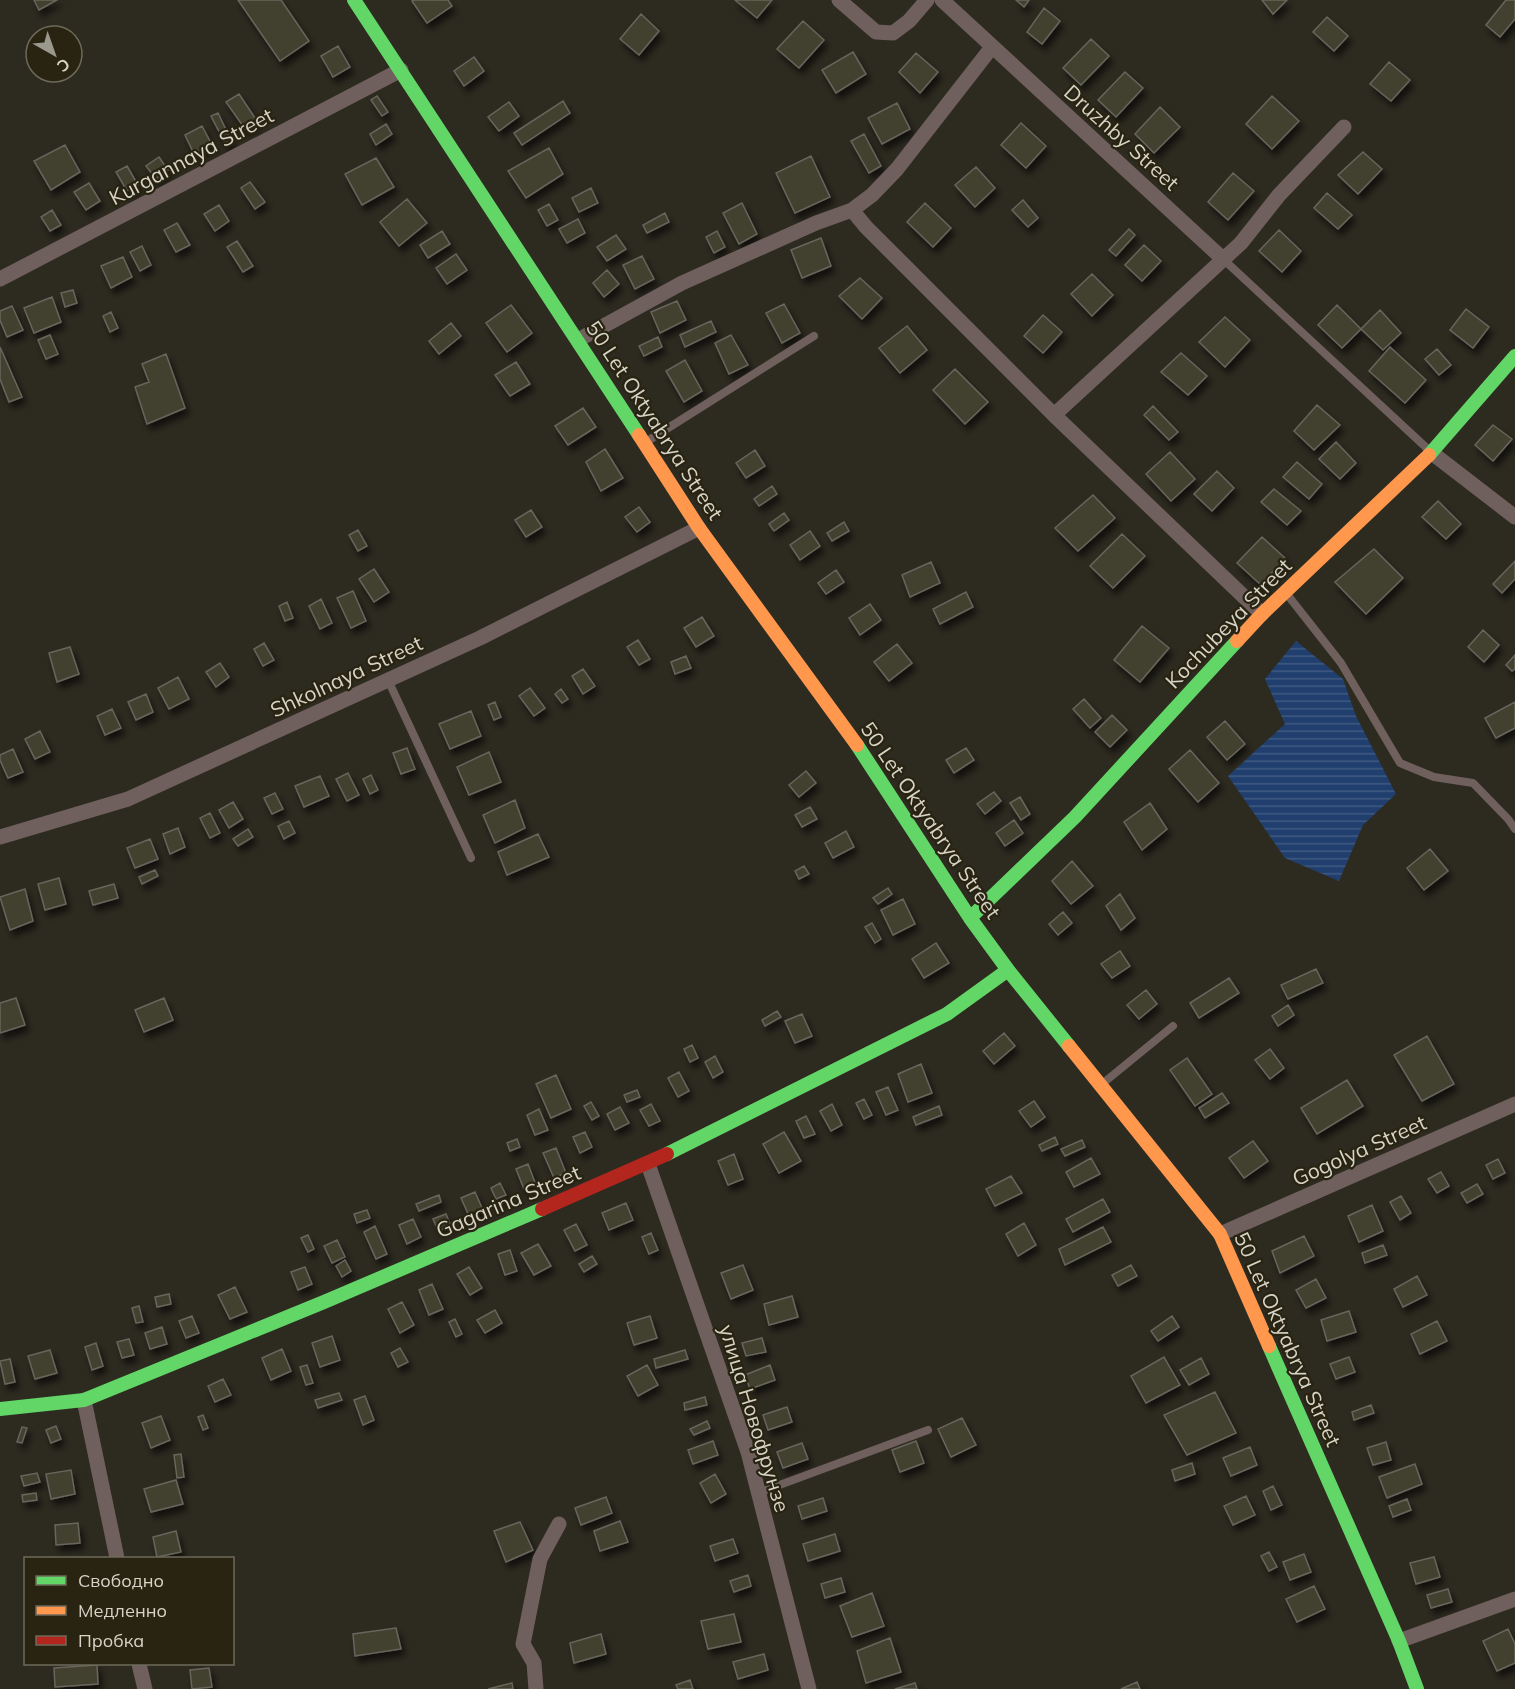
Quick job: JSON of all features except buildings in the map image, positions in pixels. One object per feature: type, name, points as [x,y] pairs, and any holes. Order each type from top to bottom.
[{"type":"street","name":"50 Let Oktyabrya Street","points":[[354,0],[578,339],[699,528],[860,750],[970,918],[1008,970],[1220,1234],[1399,1641],[1417,1689]]},
{"type":"street","points":[[839,0],[876,32],[892,33],[909,21],[927,0]]},
{"type":"street","name":"Druzhby Street","points":[[942,0],[1224,259]]},
{"type":"street","points":[[578,339],[682,283],[816,223],[852,210],[872,195],[897,169],[992,47]]},
{"type":"street","name":"Kurgannaya Street","points":[[0,279],[401,70]]},
{"type":"street","points":[[1054,415],[1241,243],[1279,195],[1344,127]]},
{"type":"street","points":[[852,210],[866,227],[1054,415],[1262,614]]},
{"type":"street","name":"Kochubeya Street","points":[[970,918],[1075,817],[1262,614],[1432,453],[1515,356]]},
{"type":"street","points":[[1432,453],[1515,517]]},
{"type":"street","name":"Shkolnaya Street","points":[[0,837],[128,799],[480,638],[699,528]]},
{"type":"street","name":"Gagarina Street","points":[[0,1408],[84,1400],[335,1297],[648,1164],[947,1014],[1008,970]]},
{"type":"street","name":"Gogolya Street","points":[[1220,1234],[1515,1104]]},
{"type":"street","name":"улица Новофрунзе","points":[[648,1164],[748,1452],[809,1689]]},
{"type":"street","points":[[84,1400],[117,1557]]},
{"type":"street","points":[[536,1689],[534,1663],[524,1644],[540,1559],[559,1524]]},
{"type":"street","points":[[1399,1641],[1515,1599]]},
{"type":"street","points":[[139,1665],[145,1689]]},
{"type":"lane","points":[[1224,259],[1432,453]]},
{"type":"lane","points":[[645,443],[814,336]]},
{"type":"lane","points":[[1285,592],[1341,663],[1400,763],[1434,777],[1473,783],[1515,829]]},
{"type":"lane","points":[[388,680],[471,858]]},
{"type":"lane","points":[[1100,1085],[1173,1026]]},
{"type":"lane","points":[[758,1493],[928,1430]]},
{"type":"water","points":[[1296,641],[1343,679],[1356,716],[1396,794],[1363,825],[1339,881],[1285,858],[1228,776],[1285,724],[1265,679]]},
{"type":"traffic: fast","points":[[354,0],[639,435]]},
{"type":"traffic: fast","points":[[1429,455],[1515,356]]},
{"type":"traffic: fast","points":[[970,918],[1075,817],[1237,641]]},
{"type":"traffic: fast","points":[[857,745],[970,918],[1069,1046]]},
{"type":"traffic: fast","points":[[667,1154],[947,1014],[1008,970]]},
{"type":"traffic: fast","points":[[0,1409],[84,1400],[324,1302],[542,1209]]},
{"type":"traffic: fast","points":[[1269,1346],[1399,1641],[1417,1689]]},
{"type":"traffic: slow","points":[[639,435],[699,528],[857,745]]},
{"type":"traffic: slow","points":[[1237,641],[1262,614],[1429,455]]},
{"type":"traffic: slow","points":[[1069,1046],[1220,1234],[1269,1346]]},
{"type":"traffic: jam","points":[[542,1209],[667,1154]]}]
